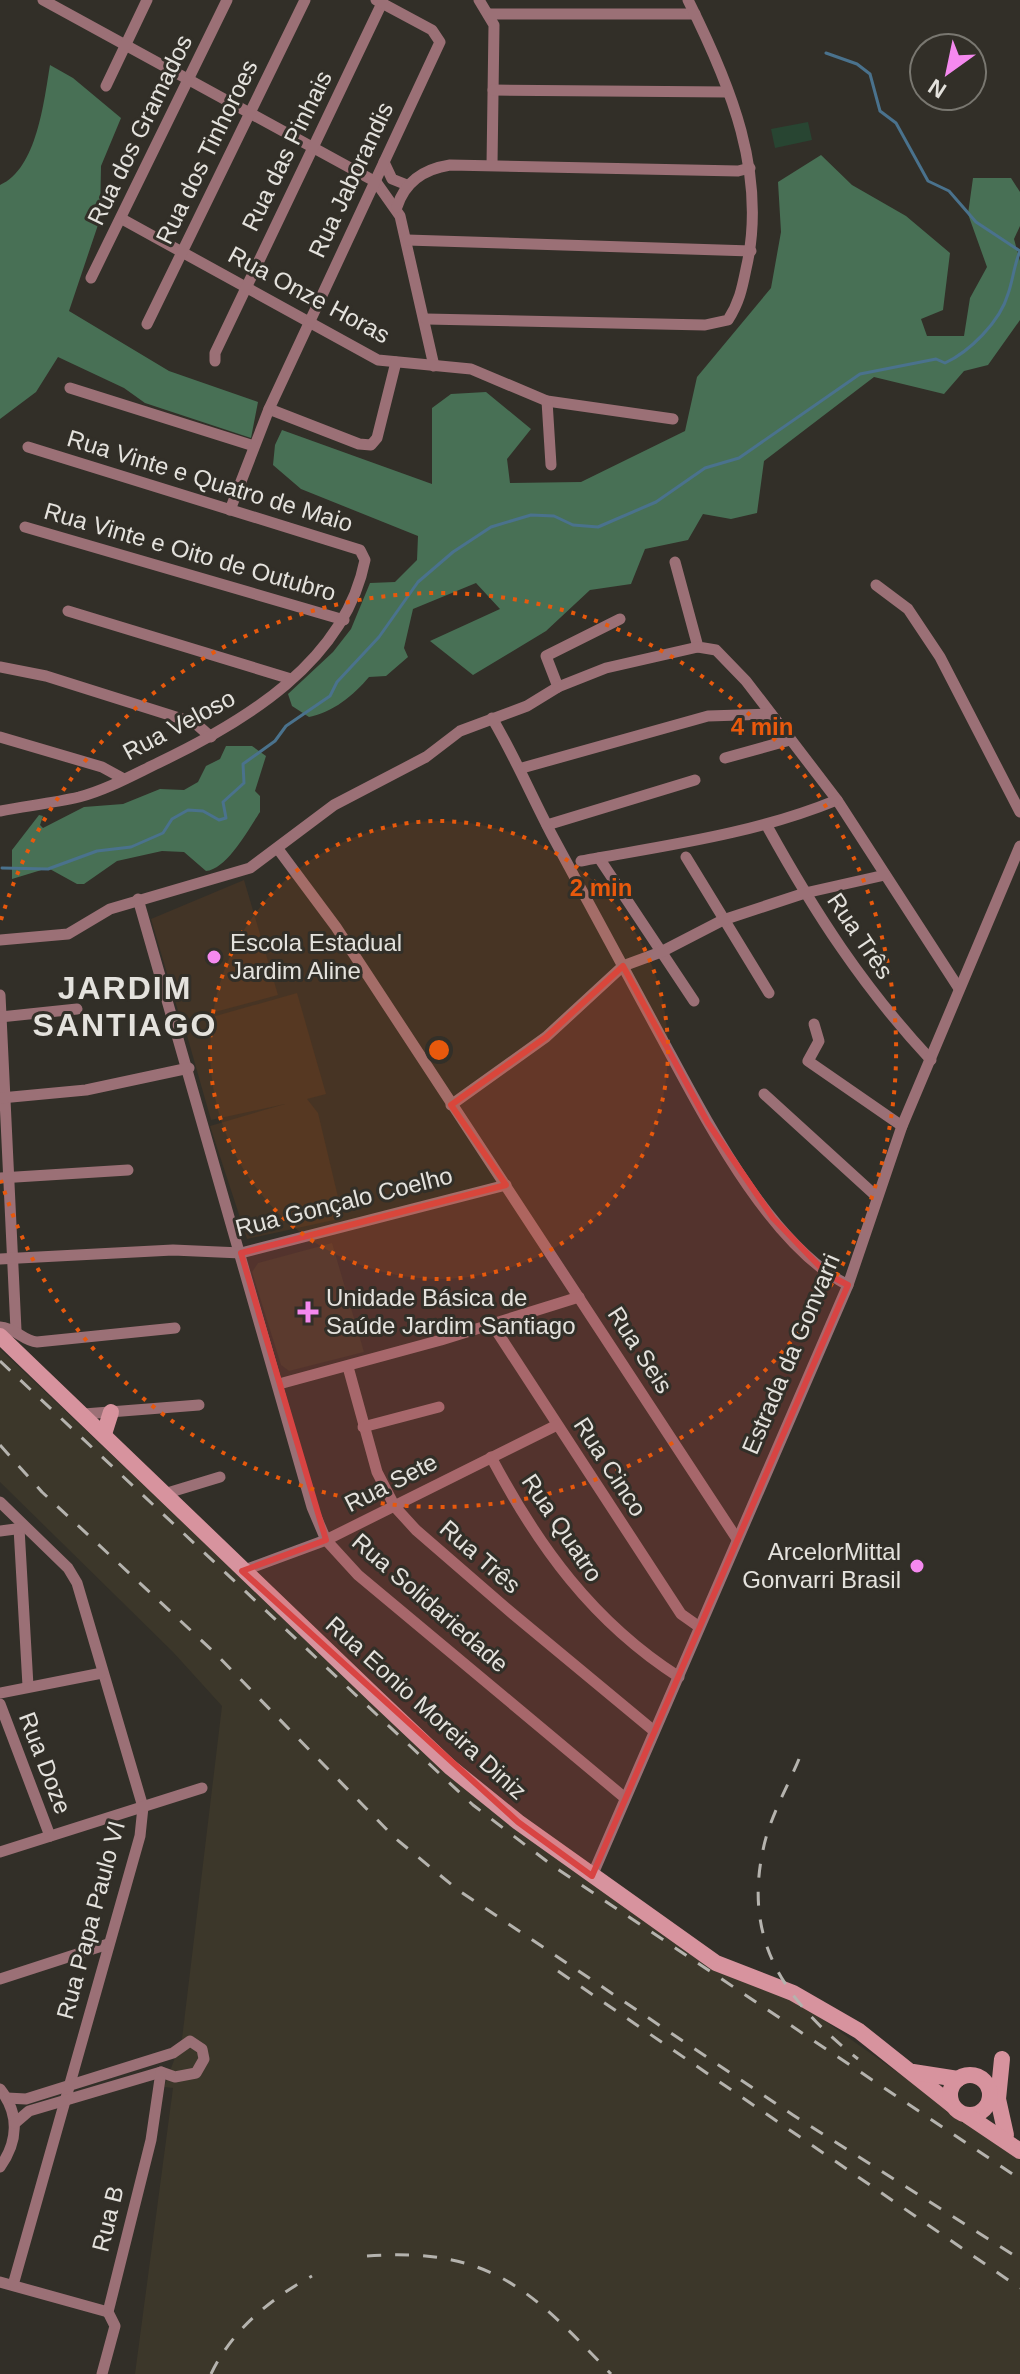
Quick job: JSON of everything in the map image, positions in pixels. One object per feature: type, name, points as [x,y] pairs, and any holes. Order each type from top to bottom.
[{"type":"main road","name":"Rua Eonio Moreira Diniz","points":[[7,1328],[30,1348],[84,1414],[164,1494],[450,1767],[592,1876],[716,1963],[822,2008],[912,2072],[952,2105]]},
{"type":"main road","points":[[104,1434],[111,1412]]},
{"type":"main road","points":[[1002,2059],[998,2099],[1014,2145]]},
{"type":"main road","name":"Rua Eonio Moreira Diniz","points":[[912,2072],[958,2079]]},
{"type":"main road","points":[[965,2076],[981,2078],[987,2084],[995,2124],[1014,2145],[952,2105],[950,2096],[958,2079],[965,2076]]},
{"type":"main road","points":[[968,2116],[977,2114],[990,2100]]},
{"type":"street","points":[[43,0],[65,5],[126,44],[376,182],[382,194],[397,207],[426,319],[434,366]]},
{"type":"street","points":[[106,86],[147,0]]},
{"type":"street","name":"Rua dos Gramados","points":[[91,278],[227,0]]},
{"type":"street","name":"Rua dos Tinhoroes","points":[[147,324],[305,0]]},
{"type":"street","points":[[479,0],[490,14],[495,40],[492,165]]},
{"type":"street","points":[[426,319],[718,324],[728,320],[741,298],[751,251],[754,220],[750,168],[728,92],[688,0]]},
{"type":"street","name":"Rua Jaborandis","points":[[230,510],[269,409],[308,322],[439,47],[439,37],[432,30],[379,2]]},
{"type":"street","name":"Rua das Pinhais","points":[[215,361],[379,2]]},
{"type":"street","points":[[490,14],[695,14]]},
{"type":"street","points":[[493,90],[728,92]]},
{"type":"street","points":[[384,162],[392,179],[407,185]]},
{"type":"street","points":[[397,207],[407,185],[434,168],[492,165],[738,171],[750,168]]},
{"type":"street","name":"Rua Onze Horas","points":[[122,219],[370,357],[471,369],[547,401],[673,419]]},
{"type":"street","points":[[407,240],[751,251]]},
{"type":"street","points":[[269,409],[359,444],[371,445],[377,438],[396,362]]},
{"type":"street","points":[[70,388],[254,446]]},
{"type":"street","points":[[547,401],[551,465]]},
{"type":"street","name":"Rua Vinte e Quatro de Maio","points":[[28,447],[360,550],[365,557],[364,568],[344,620]]},
{"type":"street","name":"Rua Vinte e Oito de Outubro","points":[[25,527],[344,620]]},
{"type":"street","points":[[675,562],[698,647]]},
{"type":"street","points":[[876,585],[908,609],[940,657],[1020,812]]},
{"type":"street","points":[[68,611],[291,679]]},
{"type":"street","points":[[558,687],[546,656],[620,619]]},
{"type":"street","name":"Rua Veloso","points":[[0,811],[79,797],[211,737],[255,710],[291,679],[344,620]]},
{"type":"street","points":[[0,940],[68,934],[110,909],[138,899],[216,881],[250,868],[334,805],[426,757],[460,731],[527,706],[558,687],[643,658],[698,647],[716,650],[724,657],[837,800],[958,987]]},
{"type":"street","points":[[0,667],[23,669],[195,723],[211,737]]},
{"type":"street","points":[[522,768],[708,716],[771,714]]},
{"type":"street","points":[[492,718],[522,768],[547,825],[708,1123],[773,1218],[827,1274],[848,1285]]},
{"type":"street","points":[[0,737],[88,762],[124,779]]},
{"type":"street","points":[[725,758],[790,740]]},
{"type":"street","points":[[547,825],[695,780]]},
{"type":"street","points":[[581,861],[767,826],[837,800]]},
{"type":"street","name":"Rua Três","points":[[767,826],[859,978],[931,1060]]},
{"type":"street","name":"Estrada da Gonvarri","points":[[592,1876],[848,1285],[902,1126],[1020,846]]},
{"type":"street","name":"Rua Seis","points":[[278,849],[336,927],[737,1539]]},
{"type":"street","points":[[686,857],[769,993]]},
{"type":"street","points":[[599,858],[694,1001]]},
{"type":"street","points":[[451,1105],[546,1037],[623,966],[661,952],[723,920],[805,893],[885,875]]},
{"type":"street","name":"Rua Solidariedade","points":[[138,899],[189,1068],[312,1507],[326,1540],[358,1575],[625,1798]]},
{"type":"street","points":[[0,995],[5,1178],[13,1258],[7,1328]]},
{"type":"street","points":[[1,1017],[77,1009]]},
{"type":"street","points":[[814,1024],[819,1041],[808,1061],[902,1126]]},
{"type":"street","points":[[2,1098],[86,1090],[189,1068]]},
{"type":"street","points":[[764,1094],[876,1196]]},
{"type":"street","points":[[5,1178],[128,1170]]},
{"type":"street","name":"Rua Gonçalo Coelho","points":[[0,1259],[162,1250],[241,1253],[506,1185]]},
{"type":"street","points":[[279,1384],[348,1367],[579,1297]]},
{"type":"street","name":"Rua Cinco","points":[[492,1324],[681,1614],[698,1626]]},
{"type":"street","points":[[30,1348],[175,1328]]},
{"type":"street","name":"Rua Três","points":[[348,1367],[377,1472],[395,1507],[502,1605],[654,1731]]},
{"type":"street","points":[[84,1414],[199,1405]]},
{"type":"street","points":[[363,1427],[439,1407]]},
{"type":"street","name":"Rua Sete","points":[[242,1571],[326,1540],[557,1425]]},
{"type":"street","name":"Rua Quatro","points":[[491,1457],[564,1576],[591,1608],[639,1652],[679,1677]]},
{"type":"street","points":[[164,1494],[220,1477]]},
{"type":"street","name":"Rua Papa Paulo VI","points":[[0,1502],[21,1528],[68,1568],[77,1583],[143,1807],[140,1836],[13,2285]]},
{"type":"street","points":[[0,1531],[21,1528],[28,1686]]},
{"type":"street","points":[[0,1693],[102,1673]]},
{"type":"street","name":"Rua Doze","points":[[0,1704],[50,1836]]},
{"type":"street","points":[[0,1852],[202,1788]]},
{"type":"street","points":[[0,1979],[108,1944]]},
{"type":"street","points":[[4,2094],[26,2099],[173,2053],[190,2041],[202,2049],[204,2059],[196,2073],[175,2077],[161,2072],[29,2111],[15,2123]]},
{"type":"street","name":"Rua B","points":[[102,2374],[115,2326],[108,2312],[151,2140],[161,2072]]},
{"type":"street","points":[[0,2167],[14,2139],[15,2123],[4,2094]]},
{"type":"street","points":[[0,2282],[108,2312]]},
{"type":"highlighted area","points":[[623,966],[708,1123],[773,1218],[827,1274],[848,1285],[592,1876],[518,1822],[242,1571],[326,1540],[241,1253],[506,1185],[451,1105],[546,1037]]},
{"type":"shaded area","name":"Escola Estadual Jardim Aline","points":[[244,880],[278,995],[181,1021],[151,919]]},
{"type":"shaded area","points":[[297,993],[326,1094],[307,1099],[318,1113],[343,1218],[247,1239],[210,1126],[285,1104],[211,1120],[184,1025]]},
{"type":"shaded area","name":"Unidade Básica de Saúde Jardim Santiago","points":[[332,1243],[364,1352],[289,1371],[281,1365],[252,1272],[258,1263]]},
{"type":"shaded area","points":[[0,1349],[370,1700],[708,1964],[805,2003],[822,2019],[1020,2159],[1020,2374],[135,2374],[173,2088],[164,2087],[182,2039],[222,1706],[173,1652],[0,1482]]},
{"type":"green space","points":[[50,65],[73,78],[121,118],[101,166],[100,219],[69,311],[169,371],[258,402],[251,438],[145,403],[124,388],[58,357],[36,392],[0,419],[0,185],[13,177],[23,165],[30,149],[37,132]]},
{"type":"green space","points":[[808,122],[812,140],[775,148],[771,129]]},
{"type":"green space","points":[[821,155],[852,185],[906,216],[950,253],[943,310],[921,319],[927,336],[964,336],[970,298],[987,267],[968,214],[973,178],[1011,178],[1020,192],[1020,226],[1014,239],[1020,261],[1020,320],[988,365],[964,371],[944,394],[874,377],[764,461],[757,513],[731,519],[703,514],[688,540],[645,549],[631,584],[590,590],[546,631],[473,675],[430,641],[500,609],[476,583],[413,609],[404,648],[408,657],[386,676],[369,677],[342,702],[318,715],[309,717],[292,706],[288,694],[333,652],[351,629],[370,583],[395,582],[417,560],[418,536],[301,489],[273,465],[275,445],[282,430],[432,484],[432,408],[451,394],[486,392],[531,429],[507,459],[510,483],[581,482],[685,431],[697,377],[771,288],[781,232],[778,182]]},
{"type":"green space","points":[[226,746],[252,746],[266,756],[255,791],[260,796],[260,812],[236,848],[214,869],[206,871],[184,852],[162,851],[117,861],[84,884],[77,884],[48,868],[12,879],[12,850],[39,815],[43,816],[40,825],[43,828],[84,807],[123,804],[160,789],[184,790],[198,782],[206,766],[220,759]]},
{"type":"waterway","points":[[826,53],[857,64],[870,74],[880,111],[896,123],[928,181],[949,191],[976,222],[1020,251]]},
{"type":"waterway","points":[[2,868],[48,869],[97,851],[131,847],[163,833],[172,819],[188,810],[203,811],[219,820],[226,818],[223,802],[244,783],[243,764],[275,741],[286,726],[330,696],[337,682],[379,637],[418,582],[453,552],[491,527],[531,515],[554,516],[573,525],[598,527],[656,502],[705,468],[739,458],[860,374],[936,359],[945,363],[973,344],[998,315],[1008,294],[1020,251]]},
{"type":"railway","points":[[0,1361],[473,1805],[553,1866],[1020,2179]]},
{"type":"railway","points":[[0,1445],[42,1492],[215,1653],[395,1838],[458,1890],[793,2115],[1020,2259]]},
{"type":"railway","points":[[799,1759],[766,1838],[758,1883],[759,1914],[776,1968],[791,1993],[810,2016],[858,2059]]},
{"type":"railway","points":[[558,1971],[1020,2288]]},
{"type":"railway","points":[[367,2256],[410,2255],[446,2259],[478,2267],[506,2280],[557,2319],[611,2374]]},
{"type":"railway","points":[[211,2374],[230,2343],[254,2317],[312,2276]]},
{"type":"place","name":"Escola Estadual Jardim Aline","points":[[214,957]]},
{"type":"place","name":"Unidade Básica de Saúde Jardim Santiago","points":[[308,1312]]},
{"type":"place","name":"ArcelorMittal Gonvarri Brasil","points":[[917,1566]]},
{"type":"district","name":"JARDIM SANTIAGO","points":[[125,1006]]}]
